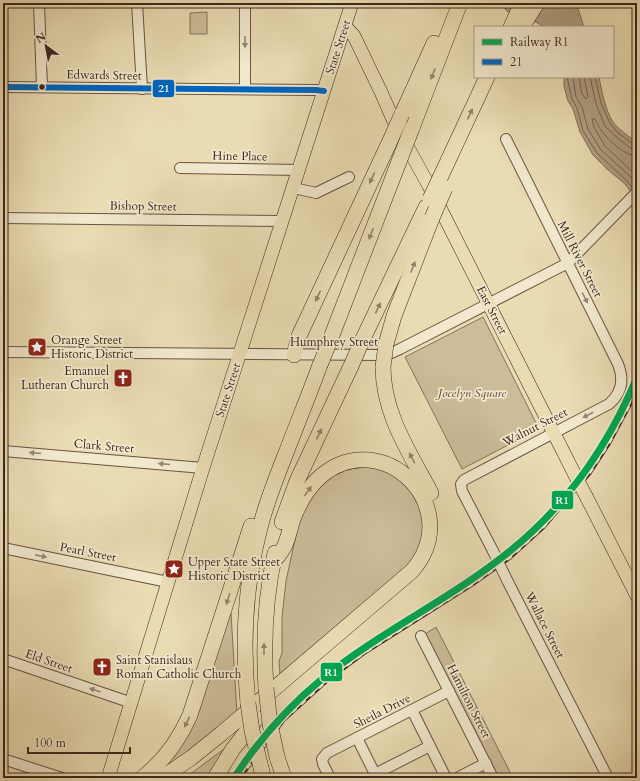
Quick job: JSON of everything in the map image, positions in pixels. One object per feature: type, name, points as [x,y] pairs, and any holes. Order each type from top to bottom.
[{"type":"highway","points":[[518,24],[522,3]]},
{"type":"highway","points":[[518,24],[537,3]]},
{"type":"highway","points":[[294,355],[299,336],[439,32],[458,7]]},
{"type":"highway","points":[[263,777],[252,731],[248,704],[244,650],[247,594],[255,548],[269,499],[458,7]]},
{"type":"highway","points":[[284,778],[277,757],[270,724],[266,688],[265,625],[267,593],[272,562],[279,534],[291,495],[361,343],[429,213],[442,183],[451,172],[453,150],[487,78]]},
{"type":"highway","points":[[177,778],[208,755],[264,708],[418,576],[428,564],[434,550],[439,525],[436,507],[431,494],[392,419],[385,393],[383,367],[386,344],[394,316],[429,213]]},
{"type":"highway","points":[[162,778],[191,758],[221,734],[412,571],[423,555],[430,537],[430,521],[426,502],[420,490],[411,480],[390,465],[365,460],[340,465],[321,476],[306,493],[296,512],[285,544],[272,562]]},
{"type":"highway","points":[[142,778],[156,766],[170,750],[187,721],[195,702],[252,522],[269,499]]},
{"type":"highway","points":[[215,778],[236,745],[264,708]]},
{"type":"main road","name":"State Street","points":[[108,778],[203,468],[294,188],[351,4]]},
{"type":"main road","name":"East Street","points":[[345,26],[354,36],[382,92],[395,124],[430,186],[637,596]]},
{"type":"street","points":[[39,3],[42,87]]},
{"type":"street","points":[[138,3],[142,88]]},
{"type":"street","points":[[245,3],[245,89]]},
{"type":"street","name":"Edwards Street","points":[[3,87],[316,90],[324,92]]},
{"type":"street","name":"Mill River Street","points":[[506,139],[621,371],[622,379],[619,392]]},
{"type":"street","name":"Hine Place","points":[[180,168],[299,170]]},
{"type":"street","points":[[294,188],[316,193],[349,177]]},
{"type":"street","name":"Humphrey Street","points":[[3,352],[240,355],[389,354],[568,263],[637,192]]},
{"type":"street","name":"Bishop Street","points":[[3,218],[283,221]]},
{"type":"street","name":"Walnut Street","points":[[461,484],[467,477],[609,404],[615,399],[619,392]]},
{"type":"street","name":"Clark Street","points":[[3,451],[203,468]]},
{"type":"street","name":"Wallace Street","points":[[461,484],[462,491],[608,778]]},
{"type":"street","name":"Pearl Street","points":[[3,548],[168,582]]},
{"type":"street","name":"Hamilton Street","points":[[421,636],[493,778]]},
{"type":"street","name":"Eld Street","points":[[3,659],[132,703]]},
{"type":"street","name":"Sheila Drive","points":[[330,778],[322,759],[327,753],[449,691]]},
{"type":"street","points":[[412,710],[446,778]]},
{"type":"street","points":[[357,738],[376,776],[430,746]]},
{"type":"street","points":[[3,759],[62,778]]},
{"type":"street","points":[[457,778],[486,763]]},
{"type":"green space","points":[[207,12],[207,34],[190,34],[190,13]]},
{"type":"green space","name":"Jocelyn Square","points":[[483,317],[539,429],[462,469],[405,357]]},
{"type":"green space","points":[[373,466],[403,479],[423,508],[424,538],[413,563],[280,675],[279,661],[282,653],[282,617],[286,581],[298,526],[304,508],[313,493],[325,479],[341,470]]},
{"type":"green space","points":[[231,613],[237,714],[207,739],[156,774]]},
{"type":"green space","points":[[436,627],[513,778],[499,778],[425,634]]},
{"type":"green space","points":[[228,746],[212,778],[185,778]]},
{"type":"water","points":[[504,3],[576,3],[584,26],[542,26],[538,23],[508,12],[505,9]]},
{"type":"water","points":[[564,78],[599,78],[610,117],[621,130],[637,143],[637,200],[625,184],[593,155],[580,132],[564,86]]},
{"type":"railway","points":[[240,778],[284,720],[327,681],[363,654],[472,585],[510,558],[543,528],[590,473],[609,444],[630,405],[637,388]]},
{"type":"rail line","name":"R1","points":[[234,778],[243,764],[274,725],[297,701],[322,679],[368,646],[487,568],[531,533],[568,493],[600,449],[626,402],[637,377]]},
{"type":"transit line","name":"21","points":[[3,87],[324,91]]},
{"type":"place","name":"Orange Street Historic District","points":[[37,347]]},
{"type":"place","name":"Emanuel Lutheran Church","points":[[123,378]]},
{"type":"place","name":"Upper State Street Historic District","points":[[174,569]]},
{"type":"place","name":"Saint Stanislaus Roman Catholic Church","points":[[102,667]]}]
